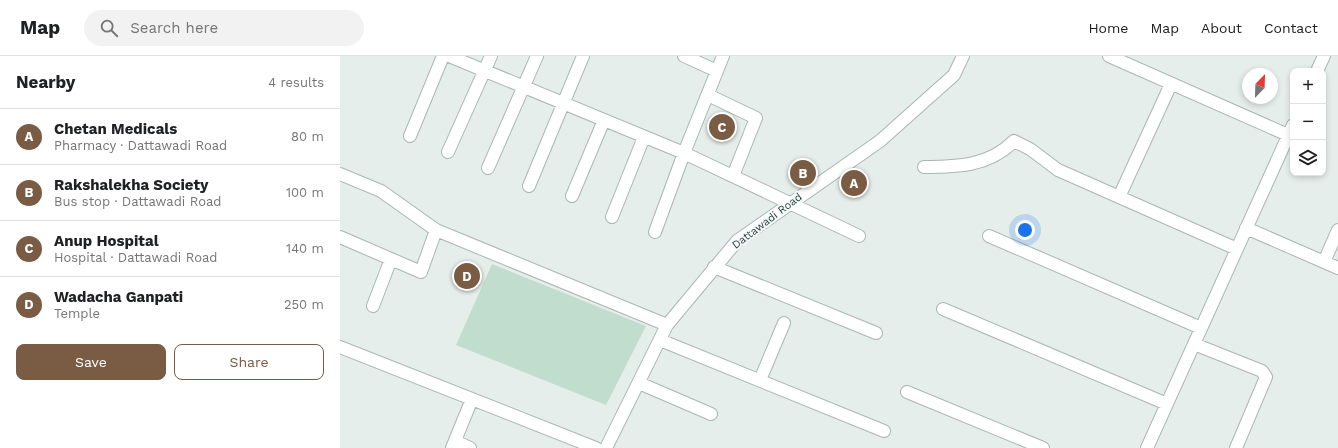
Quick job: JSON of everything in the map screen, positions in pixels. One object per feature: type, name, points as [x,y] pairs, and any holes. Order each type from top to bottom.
[{"type":"street","points":[[410,136],[443,56]]},
{"type":"street","points":[[449,56],[684,153],[859,236]]},
{"type":"street","points":[[448,152],[491,56]]},
{"type":"street","points":[[488,168],[537,56]]},
{"type":"street","points":[[530,186],[583,56]]},
{"type":"street","points":[[684,56],[718,71]]},
{"type":"street","points":[[655,232],[684,153],[723,56]]},
{"type":"street","name":"Dattawadi Road","points":[[606,448],[667,325],[737,241],[880,141],[954,75],[963,56]]},
{"type":"street","points":[[1109,56],[1171,84],[1290,130]]},
{"type":"street","points":[[1318,68],[1324,56]]},
{"type":"street","points":[[1119,197],[1171,84]]},
{"type":"street","points":[[708,94],[756,118],[733,176]]},
{"type":"street","points":[[572,196],[604,120]]},
{"type":"street","points":[[1147,448],[1290,132]]},
{"type":"street","points":[[612,217],[644,137]]},
{"type":"street","points":[[924,167],[960,167],[990,158],[1007,147],[1014,140],[1030,149],[1058,170],[1237,249]]},
{"type":"street","points":[[340,174],[381,192],[436,230],[667,325]]},
{"type":"street","points":[[1246,228],[1338,268]]},
{"type":"street","points":[[340,237],[421,272],[436,230]]},
{"type":"street","points":[[1324,262],[1338,230]]},
{"type":"street","points":[[989,236],[1201,328]]},
{"type":"street","points":[[373,306],[391,259]]},
{"type":"street","points":[[714,267],[876,333]]},
{"type":"street","points":[[943,309],[1167,404]]},
{"type":"street","points":[[760,380],[784,324]]},
{"type":"street","points":[[660,340],[884,431]]},
{"type":"street","points":[[1194,344],[1262,371],[1265,374],[1266,377],[1236,448]]},
{"type":"street","points":[[340,347],[596,448]]},
{"type":"street","points":[[638,383],[710,414]]},
{"type":"street","points":[[907,392],[1043,448]]},
{"type":"street","points":[[470,448],[453,444],[472,399]]},
{"type":"green space","points":[[492,264],[646,326],[606,405],[456,345]]},
{"type":"place","name":"Anup Hospital","points":[[722,127]]},
{"type":"place","name":"Rakshalekha Society","points":[[803,173]]},
{"type":"place","name":"Chetan Medicals","points":[[854,183]]},
{"type":"place","name":"Wadacha Ganpati","points":[[467,276]]}]
